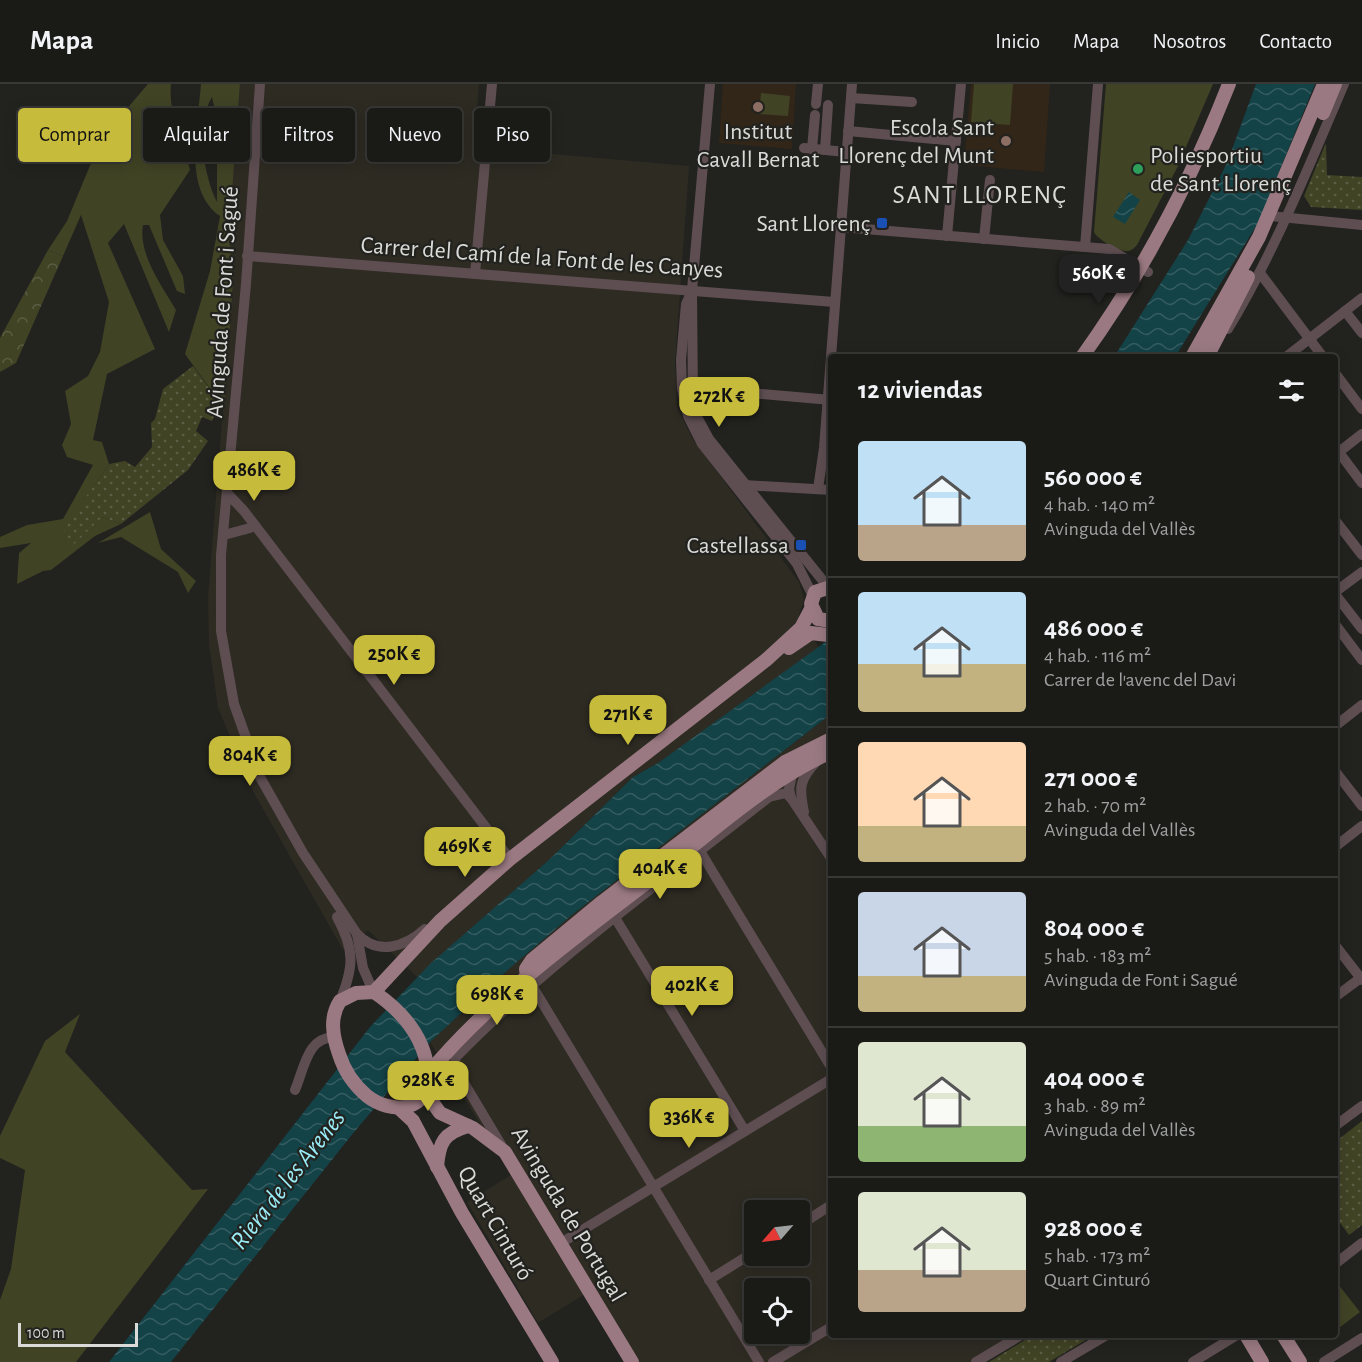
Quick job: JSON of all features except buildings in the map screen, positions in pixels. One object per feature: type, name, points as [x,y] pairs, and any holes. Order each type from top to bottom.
[{"type":"main road","points":[[1084,354],[1144,271],[1188,181],[1229,84]]},
{"type":"main road","points":[[1095,354],[1191,192],[1239,84]]},
{"type":"main road","points":[[1194,354],[1278,217],[1324,84]]},
{"type":"main road","points":[[1209,354],[1278,217],[1335,84]]},
{"type":"main road","points":[[823,622],[819,590],[828,587]]},
{"type":"main road","points":[[766,660],[811,633],[823,622]]},
{"type":"main road","points":[[375,993],[440,921],[510,859],[766,660],[801,628],[823,622]]},
{"type":"main road","points":[[427,1067],[780,778],[794,773],[828,749]]},
{"type":"main road","points":[[529,982],[527,965],[560,936],[785,762],[828,749]]},
{"type":"main road","points":[[356,993],[375,993],[405,1019],[416,1035],[427,1067],[425,1092],[414,1103],[400,1109],[379,1104],[364,1093],[346,1070],[335,1038],[333,1020],[340,1001],[356,993]]},
{"type":"main road","name":"Quart Cinturó","points":[[425,1092],[440,1113],[468,1126],[505,1152]]},
{"type":"main road","name":"Quart Cinturó","points":[[400,1109],[413,1122],[552,1362]]},
{"type":"main road","points":[[437,1167],[439,1147],[444,1137],[468,1126]]},
{"type":"main road","name":"Avinguda de Portugal","points":[[505,1152],[632,1362]]},
{"type":"main road","points":[[1248,1338],[1263,1362]]},
{"type":"main road","points":[[1285,1338],[1300,1362]]},
{"type":"street","name":"Avinguda de Font i Sagué","points":[[260,84],[220,579],[221,631],[232,696],[260,777],[303,853],[357,934]]},
{"type":"street","points":[[476,274],[492,84]]},
{"type":"street","points":[[710,84],[692,290],[694,306],[692,388],[697,417],[702,428],[744,485],[828,586]]},
{"type":"street","points":[[818,84],[808,149],[846,152]]},
{"type":"street","points":[[831,354],[852,84]]},
{"type":"street","points":[[947,236],[961,84]]},
{"type":"street","points":[[1085,248],[1098,84]]},
{"type":"street","points":[[1210,354],[1228,330],[1260,273],[1278,217],[1344,84]]},
{"type":"street","points":[[851,98],[912,102]]},
{"type":"street","points":[[825,150],[828,105]]},
{"type":"street","points":[[848,131],[956,141]]},
{"type":"street","points":[[984,239],[990,180]]},
{"type":"street","points":[[1278,217],[1362,225]]},
{"type":"street","points":[[840,227],[984,239],[1016,238],[1085,248],[1109,249],[1144,271]]},
{"type":"street","name":"Carrer del Camí de la Font de les Canyes","points":[[247,256],[834,302]]},
{"type":"street","points":[[1260,273],[1321,354]]},
{"type":"street","points":[[692,290],[686,304],[681,360],[682,389],[688,416],[706,450],[797,564],[823,622]]},
{"type":"street","points":[[1290,354],[1362,298]]},
{"type":"street","points":[[1345,311],[1362,333]]},
{"type":"street","points":[[1338,377],[1362,409]]},
{"type":"street","points":[[692,388],[828,400]]},
{"type":"street","points":[[1338,450],[1362,434]]},
{"type":"street","points":[[818,489],[828,448]]},
{"type":"street","points":[[1338,453],[1362,483]]},
{"type":"street","points":[[744,485],[828,490]]},
{"type":"street","points":[[227,493],[253,530],[510,859]]},
{"type":"street","points":[[226,509],[253,530]]},
{"type":"street","points":[[1338,524],[1362,555]]},
{"type":"street","points":[[224,535],[253,530]]},
{"type":"street","points":[[1338,591],[1362,572]]},
{"type":"street","points":[[1338,597],[1362,629]]},
{"type":"street","points":[[1338,628],[1362,660]]},
{"type":"street","points":[[1338,724],[1362,705]]},
{"type":"street","points":[[804,813],[801,792],[803,776],[828,749]]},
{"type":"street","points":[[613,914],[700,851],[769,797],[794,773]]},
{"type":"street","points":[[791,798],[794,773]]},
{"type":"street","points":[[1338,775],[1362,806]]},
{"type":"street","points":[[769,797],[786,793],[804,813],[828,853]]},
{"type":"street","points":[[1338,845],[1362,826]]},
{"type":"street","points":[[700,851],[828,1061]]},
{"type":"street","points":[[303,853],[346,932],[350,945],[352,968],[340,1001]]},
{"type":"street","points":[[613,914],[614,899],[645,871]]},
{"type":"street","points":[[560,936],[569,933],[602,909],[613,914],[745,1131]]},
{"type":"street","points":[[357,934],[374,945],[392,948],[408,943],[440,921]]},
{"type":"street","points":[[357,934],[363,968],[375,993]]},
{"type":"street","points":[[1338,949],[1362,978],[1338,996]]},
{"type":"street","points":[[529,982],[759,1362]]},
{"type":"street","name":"Avinguda de Portugal","points":[[505,1152],[454,1066],[456,1057],[529,982]]},
{"type":"street","points":[[295,1090],[315,1042],[322,1038],[335,1038]]},
{"type":"street","points":[[561,1243],[828,1081]]},
{"type":"street","points":[[1338,1124],[1362,1106]]},
{"type":"street","points":[[810,1219],[828,1207]]},
{"type":"street","points":[[1338,1262],[1362,1243]]},
{"type":"street","points":[[709,1280],[744,1258]]},
{"type":"street","points":[[772,1362],[828,1329]]},
{"type":"street","points":[[976,1362],[1015,1338]]},
{"type":"street","points":[[1061,1362],[1102,1338]]},
{"type":"street","points":[[1193,1362],[1232,1338]]},
{"type":"street","points":[[1324,1362],[1362,1338]]},
{"type":"shaded area","points":[[240,84],[479,84],[477,108],[474,108],[474,162],[550,162],[550,154],[689,166],[675,363],[677,407],[692,438],[799,582],[804,599],[799,615],[819,648],[658,763],[633,777],[551,858],[417,977],[368,930],[343,950],[254,793],[218,708],[209,644],[208,597],[233,283],[229,234],[234,162],[250,162],[250,108],[238,108]]},
{"type":"shaded area","name":"Institut Cavall Bernat","points":[[723,84],[796,84],[792,149],[719,143]]},
{"type":"shaded area","name":"Escola Sant Llorenç del Munt","points":[[971,84],[1050,84],[1044,172],[964,165]]},
{"type":"shaded area","points":[[828,716],[828,1338],[1026,1338],[986,1362],[627,1362],[585,1294],[538,1323],[467,1202],[511,1175],[430,1042],[573,914]]},
{"type":"green space","points":[[148,84],[171,84],[172,108],[143,108],[143,162],[188,162],[190,170],[160,215],[163,240],[183,276],[185,294],[177,291],[149,225],[143,225],[144,247],[152,269],[176,310],[169,332],[124,224],[108,243],[155,349],[107,374],[93,440],[102,442],[109,464],[63,530],[102,517],[121,524],[95,536],[51,570],[43,571],[17,584],[19,553],[31,543],[0,548],[0,537],[27,525],[63,519],[93,465],[67,457],[62,445],[71,424],[65,391],[88,376],[100,352],[109,302],[81,215],[63,256],[48,250],[67,221],[91,162],[131,162],[131,108],[127,108]]},
{"type":"green space","points":[[201,84],[240,84],[238,108],[214,108],[212,97],[207,108],[199,108]]},
{"type":"green space","points":[[974,84],[1013,84],[1010,125],[971,122]]},
{"type":"green space","name":"Poliesportiu de Sant Llorenç","points":[[1106,84],[1213,84],[1177,168],[1137,245],[1129,251],[1109,245],[1094,232]]},
{"type":"green space","points":[[761,93],[790,96],[788,116],[759,114]]},
{"type":"green space","points":[[1326,143],[1327,175],[1362,177],[1362,210],[1311,207],[1304,196]]},
{"type":"green space","points":[[195,162],[205,162],[217,202],[217,162],[234,162],[229,234],[233,283],[224,408],[185,354],[210,271],[220,216],[208,205],[196,173]]},
{"type":"green space","points":[[48,250],[63,256],[16,363],[0,372],[0,338]]},
{"type":"green space","points":[[193,366],[220,403],[212,421],[202,417],[196,431],[208,441],[188,470],[121,524],[102,517],[73,545],[63,529],[109,464],[125,461],[135,467],[152,447],[151,423],[155,419],[163,389]]},
{"type":"green space","points":[[150,512],[161,549],[196,581],[188,593],[178,572],[121,537],[98,543]]},
{"type":"green space","points":[[80,1014],[65,1052],[192,1190],[208,1189],[76,1362],[0,1362],[0,1300],[11,1269],[25,1170],[0,1158],[0,1136],[45,1041]]},
{"type":"green space","points":[[1362,1121],[1362,1225],[1349,1235],[1338,1220],[1338,1140]]},
{"type":"green space","points":[[1338,1284],[1360,1312],[1338,1329]]},
{"type":"green space","points":[[1028,1338],[1089,1338],[1049,1362],[989,1362]]},
{"type":"water","points":[[1256,84],[1315,84],[1258,223],[1177,354],[1116,354],[1188,240],[1227,163]]},
{"type":"water","points":[[1129,192],[1140,200],[1125,224],[1113,217]]},
{"type":"water","name":"Riera de les Arenes","points":[[828,640],[828,716],[573,914],[430,1042],[350,1137],[171,1362],[109,1362],[370,1027],[430,964],[551,858],[633,777],[658,763]]},
{"type":"place","name":"Institut Cavall Bernat","points":[[758,107]]},
{"type":"place","name":"Escola Sant Llorenç del Munt","points":[[1006,141]]},
{"type":"place","name":"Poliesportiu de Sant Llorenç","points":[[1138,169]]},
{"type":"place","name":"Sant Llorenç","points":[[882,223]]},
{"type":"place","name":"Castellassa","points":[[801,545]]},
{"type":"district","name":"SANT LLORENÇ","points":[[980,194]]}]
